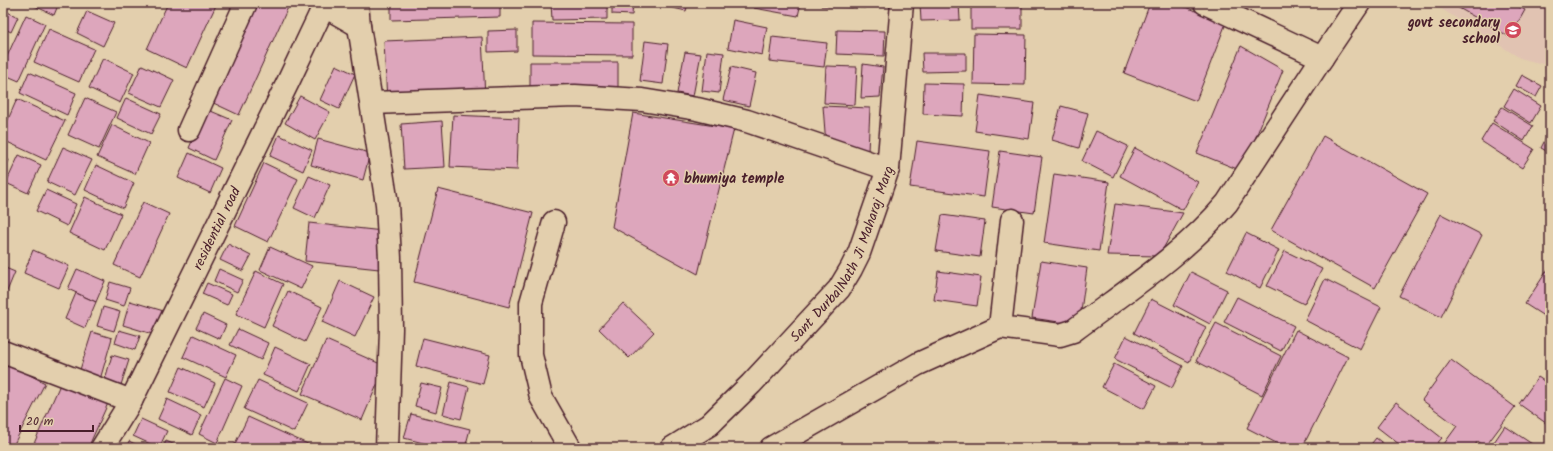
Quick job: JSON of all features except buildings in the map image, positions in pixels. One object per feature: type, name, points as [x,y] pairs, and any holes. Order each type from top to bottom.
[{"type":"street","points":[[189,130],[246,3]]},
{"type":"street","points":[[357,3],[359,26],[387,204],[390,258],[387,448]]},
{"type":"street","name":"Sant DurbalNath Ji Maharaj Marg","points":[[672,448],[709,425],[751,384],[839,289],[851,269],[859,253],[888,169],[902,3]]},
{"type":"street","points":[[1205,3],[1322,58]]},
{"type":"street","points":[[771,448],[918,364],[1000,327],[1060,335],[1073,331],[1175,255],[1216,217],[1227,203],[1359,3]]},
{"type":"street","points":[[321,4],[359,26]]},
{"type":"street","name":"residential road","points":[[102,448],[131,401],[288,82],[321,4]]},
{"type":"street","points":[[372,103],[575,96],[642,100],[697,109],[747,121],[888,169]]},
{"type":"street","points":[[1000,327],[1012,220]]},
{"type":"street","points":[[554,222],[531,303],[531,355],[541,397],[570,448]]},
{"type":"street","points":[[3,352],[131,401]]},
{"type":"shaded area","name":"govt secondary school","points":[[1432,3],[1550,3],[1550,66],[1520,58]]},
{"type":"place","name":"govt secondary school","points":[[1513,30]]},
{"type":"place","name":"bhumiya temple","points":[[671,178]]}]
